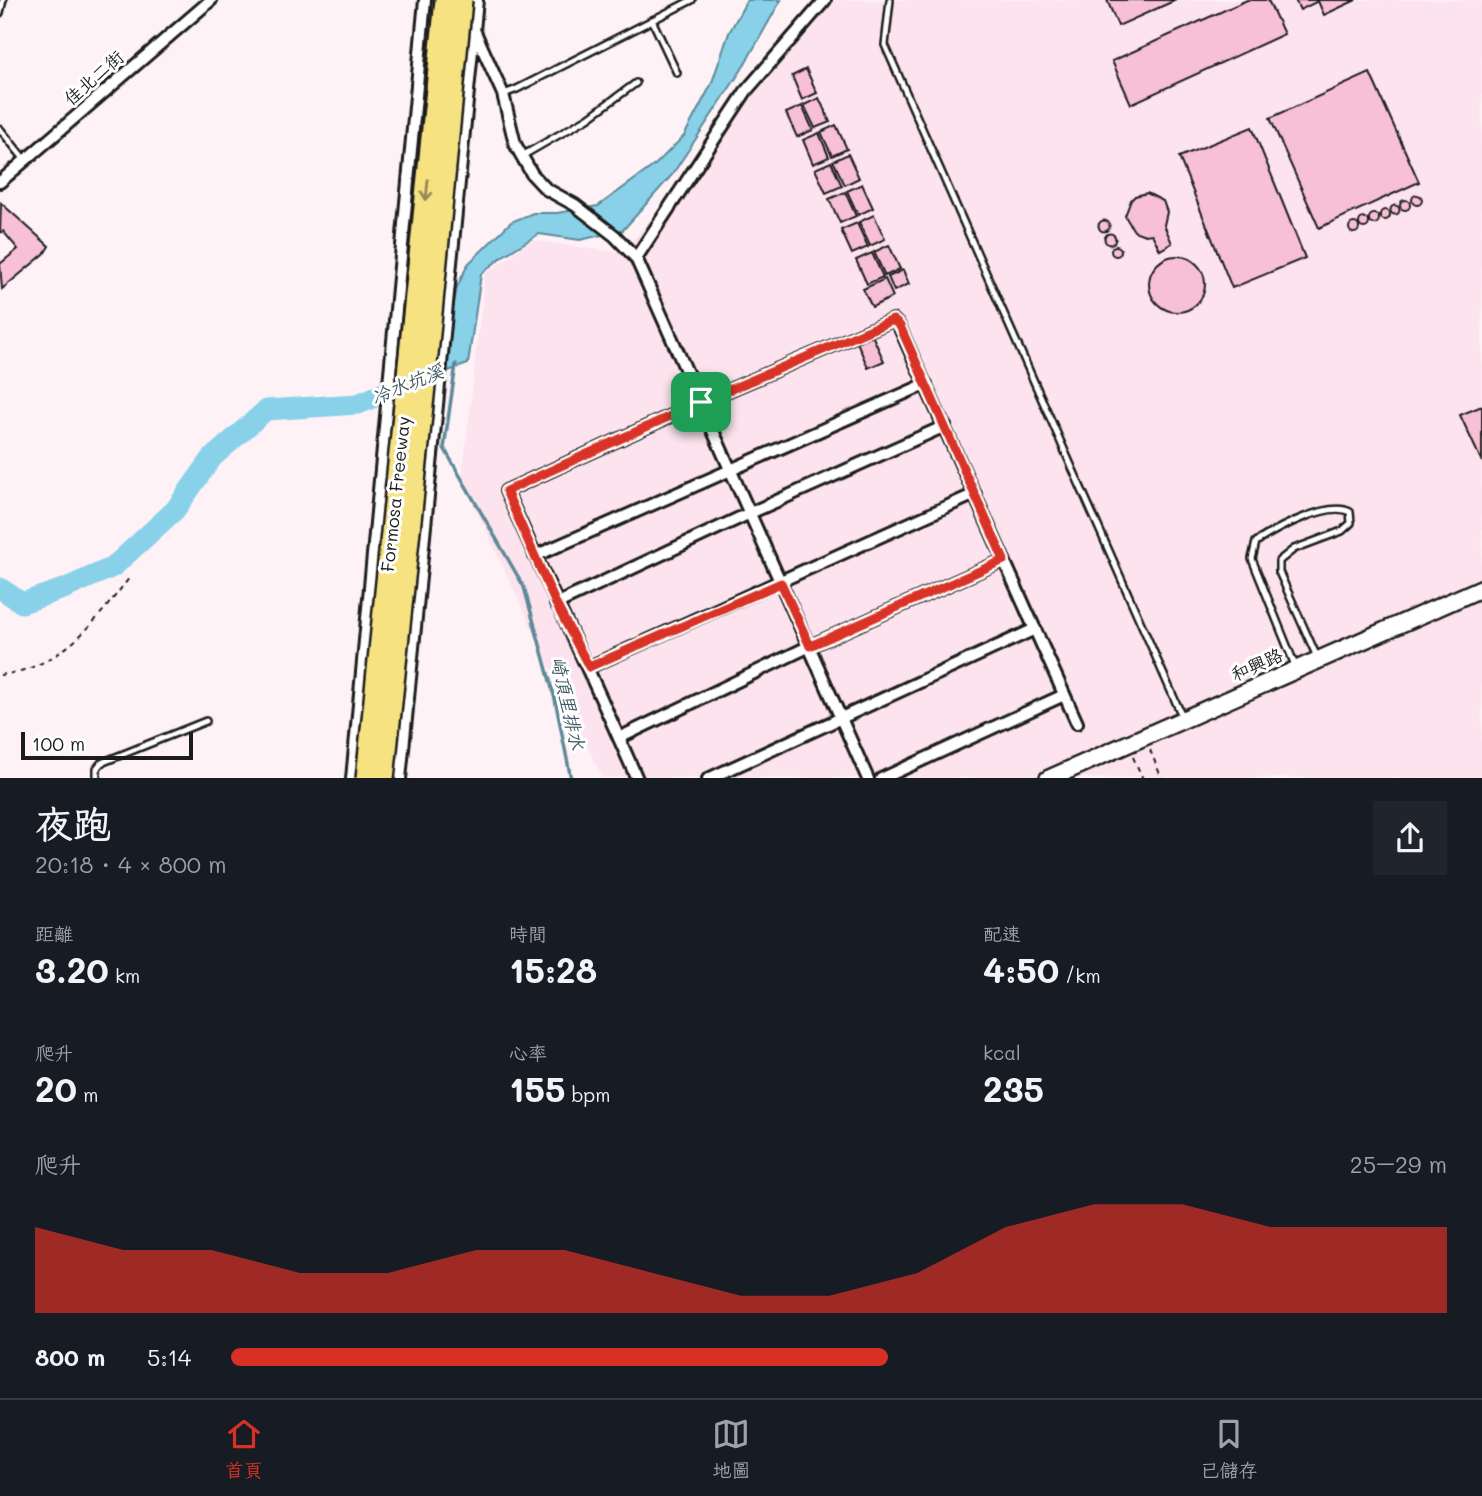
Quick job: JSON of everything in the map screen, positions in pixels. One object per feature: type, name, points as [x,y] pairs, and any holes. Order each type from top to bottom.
[{"type":"highway","name":"Formosa Freeway","points":[[367,778],[446,0]]},
{"type":"highway","name":"Formosa Freeway","points":[[383,778],[461,0]]},
{"type":"street","name":"佳北二街","points":[[0,182],[211,0]]},
{"type":"street","points":[[352,778],[425,0]]},
{"type":"street","points":[[461,0],[503,94],[515,144],[532,174],[545,189],[575,205],[615,236],[636,258],[868,778]]},
{"type":"street","points":[[400,778],[477,0]]},
{"type":"street","points":[[636,258],[746,91],[825,0]]},
{"type":"street","points":[[418,72],[470,75]]},
{"type":"street","points":[[637,778],[589,667],[556,604],[506,491],[701,402],[893,320],[900,326],[1077,723]]},
{"type":"street","points":[[395,324],[445,326]]},
{"type":"street","points":[[535,556],[926,384]]},
{"type":"street","points":[[556,604],[945,426]]},
{"type":"street","points":[[589,667],[975,494]]},
{"type":"street","points":[[619,738],[810,646],[1004,560]]},
{"type":"street","points":[[372,567],[421,568]]},
{"type":"street","name":"和興路","points":[[1050,778],[1482,587]]},
{"type":"street","points":[[710,778],[1035,629]]},
{"type":"street","points":[[883,778],[1065,695]]},
{"type":"lane","points":[[0,13],[2,0]]},
{"type":"lane","points":[[503,94],[692,0]]},
{"type":"lane","points":[[890,0],[886,45],[1184,719]]},
{"type":"lane","points":[[652,20],[677,73]]},
{"type":"lane","points":[[522,156],[587,118],[636,83]]},
{"type":"lane","points":[[0,128],[25,160]]},
{"type":"lane","points":[[1296,669],[1252,559],[1256,542],[1324,510],[1342,508],[1350,512],[1351,523],[1342,530],[1294,549],[1279,561],[1279,572],[1318,660]]},
{"type":"lane","points":[[97,778],[97,768],[101,763],[206,721]]},
{"type":"path","points":[[0,675],[19,673],[59,655],[97,619],[130,578]]},
{"type":"path","points":[[1149,747],[1162,778]]},
{"type":"path","points":[[1132,755],[1143,778]]},
{"type":"shaded area","points":[[834,0],[1482,0],[1482,778],[602,778],[462,479],[485,274],[532,240],[622,253]]},
{"type":"water","points":[[747,0],[781,0],[742,69],[672,175],[623,230],[580,240],[539,234],[503,256],[481,274],[468,364],[445,372],[444,356],[457,287],[468,264],[511,222],[533,213],[557,213],[598,206],[656,164],[684,136],[711,85],[729,33]]},
{"type":"building","points":[[1107,0],[1176,0],[1118,26]]},
{"type":"building","points":[[1247,0],[1268,0],[1284,34],[1131,104],[1112,61]]},
{"type":"building","points":[[1295,0],[1356,0],[1324,15],[1318,1],[1300,10]]},
{"type":"building","points":[[806,69],[817,93],[802,100],[792,76]]},
{"type":"building","points":[[1370,73],[1419,182],[1319,228],[1270,118]]},
{"type":"building","points":[[819,98],[830,122],[815,128],[804,105]]},
{"type":"building","points":[[802,106],[813,130],[797,137],[786,113]]},
{"type":"building","points":[[836,125],[847,149],[832,156],[821,132]]},
{"type":"building","points":[[1252,127],[1305,258],[1232,288],[1179,157]]},
{"type":"building","points":[[819,133],[829,157],[813,164],[803,140]]},
{"type":"building","points":[[848,154],[859,178],[845,185],[833,161]]},
{"type":"building","points":[[831,162],[842,186],[826,193],[815,169]]},
{"type":"building","points":[[862,184],[873,208],[858,215],[847,191]]},
{"type":"building","points":[[845,192],[856,216],[840,223],[829,199]]},
{"type":"building","points":[[1147,193],[1163,201],[1167,212],[1164,225],[1172,243],[1160,250],[1152,234],[1145,235],[1134,231],[1125,216],[1131,200]]},
{"type":"building","points":[[1417,195],[1421,196],[1421,204],[1417,205],[1413,204],[1412,200],[1413,196]]},
{"type":"building","points":[[1405,200],[1409,201],[1409,209],[1405,210],[1401,209],[1400,205],[1401,201]]},
{"type":"building","points":[[1,203],[49,246],[44,254],[2,289],[0,264],[18,249],[3,231],[0,233]]},
{"type":"building","points":[[1395,205],[1400,210],[1395,215],[1390,210]]},
{"type":"building","points":[[1385,210],[1389,211],[1389,219],[1385,220],[1381,219],[1380,215],[1381,211]]},
{"type":"building","points":[[1374,214],[1378,215],[1378,223],[1374,224],[1370,223],[1369,219],[1370,215]]},
{"type":"building","points":[[874,215],[885,239],[870,246],[859,222]]},
{"type":"building","points":[[1364,218],[1368,219],[1368,227],[1364,228],[1360,227],[1359,223],[1360,219]]},
{"type":"building","points":[[1104,220],[1110,226],[1104,232],[1098,226]]},
{"type":"building","points":[[857,223],[868,247],[852,254],[841,230]]},
{"type":"building","points":[[1354,223],[1358,224],[1358,232],[1354,233],[1350,232],[1349,228],[1350,224]]},
{"type":"building","points":[[1110,233],[1116,239],[1110,245],[1104,239]]},
{"type":"building","points":[[889,245],[900,269],[885,276],[874,252]]},
{"type":"building","points":[[1116,246],[1121,251],[1116,256],[1111,251]]},
{"type":"building","points":[[872,253],[883,277],[867,284],[856,260]]},
{"type":"building","points":[[1177,256],[1188,258],[1197,264],[1203,273],[1203,295],[1197,304],[1188,310],[1177,312],[1166,310],[1157,304],[1151,295],[1149,284],[1151,273],[1157,264],[1166,258]]},
{"type":"building","points":[[903,270],[909,284],[894,291],[888,277]]},
{"type":"building","points":[[885,279],[893,297],[872,307],[863,289]]},
{"type":"building","points":[[872,335],[884,361],[868,368],[857,342]]},
{"type":"building","points":[[1482,406],[1482,462],[1460,415]]},
{"type":"waterway","name":"崎頂里排水","points":[[456,364],[444,448],[524,587],[555,699],[571,778]]},
{"type":"waterway","name":"冷水坑溪","points":[[0,588],[22,603],[66,588],[113,567],[175,510],[212,458],[266,410],[358,404],[422,377]]},
{"type":"route","points":[[893,320],[900,326],[1004,560],[810,646],[781,583],[589,667],[556,604],[506,491],[701,402],[893,320]]}]
